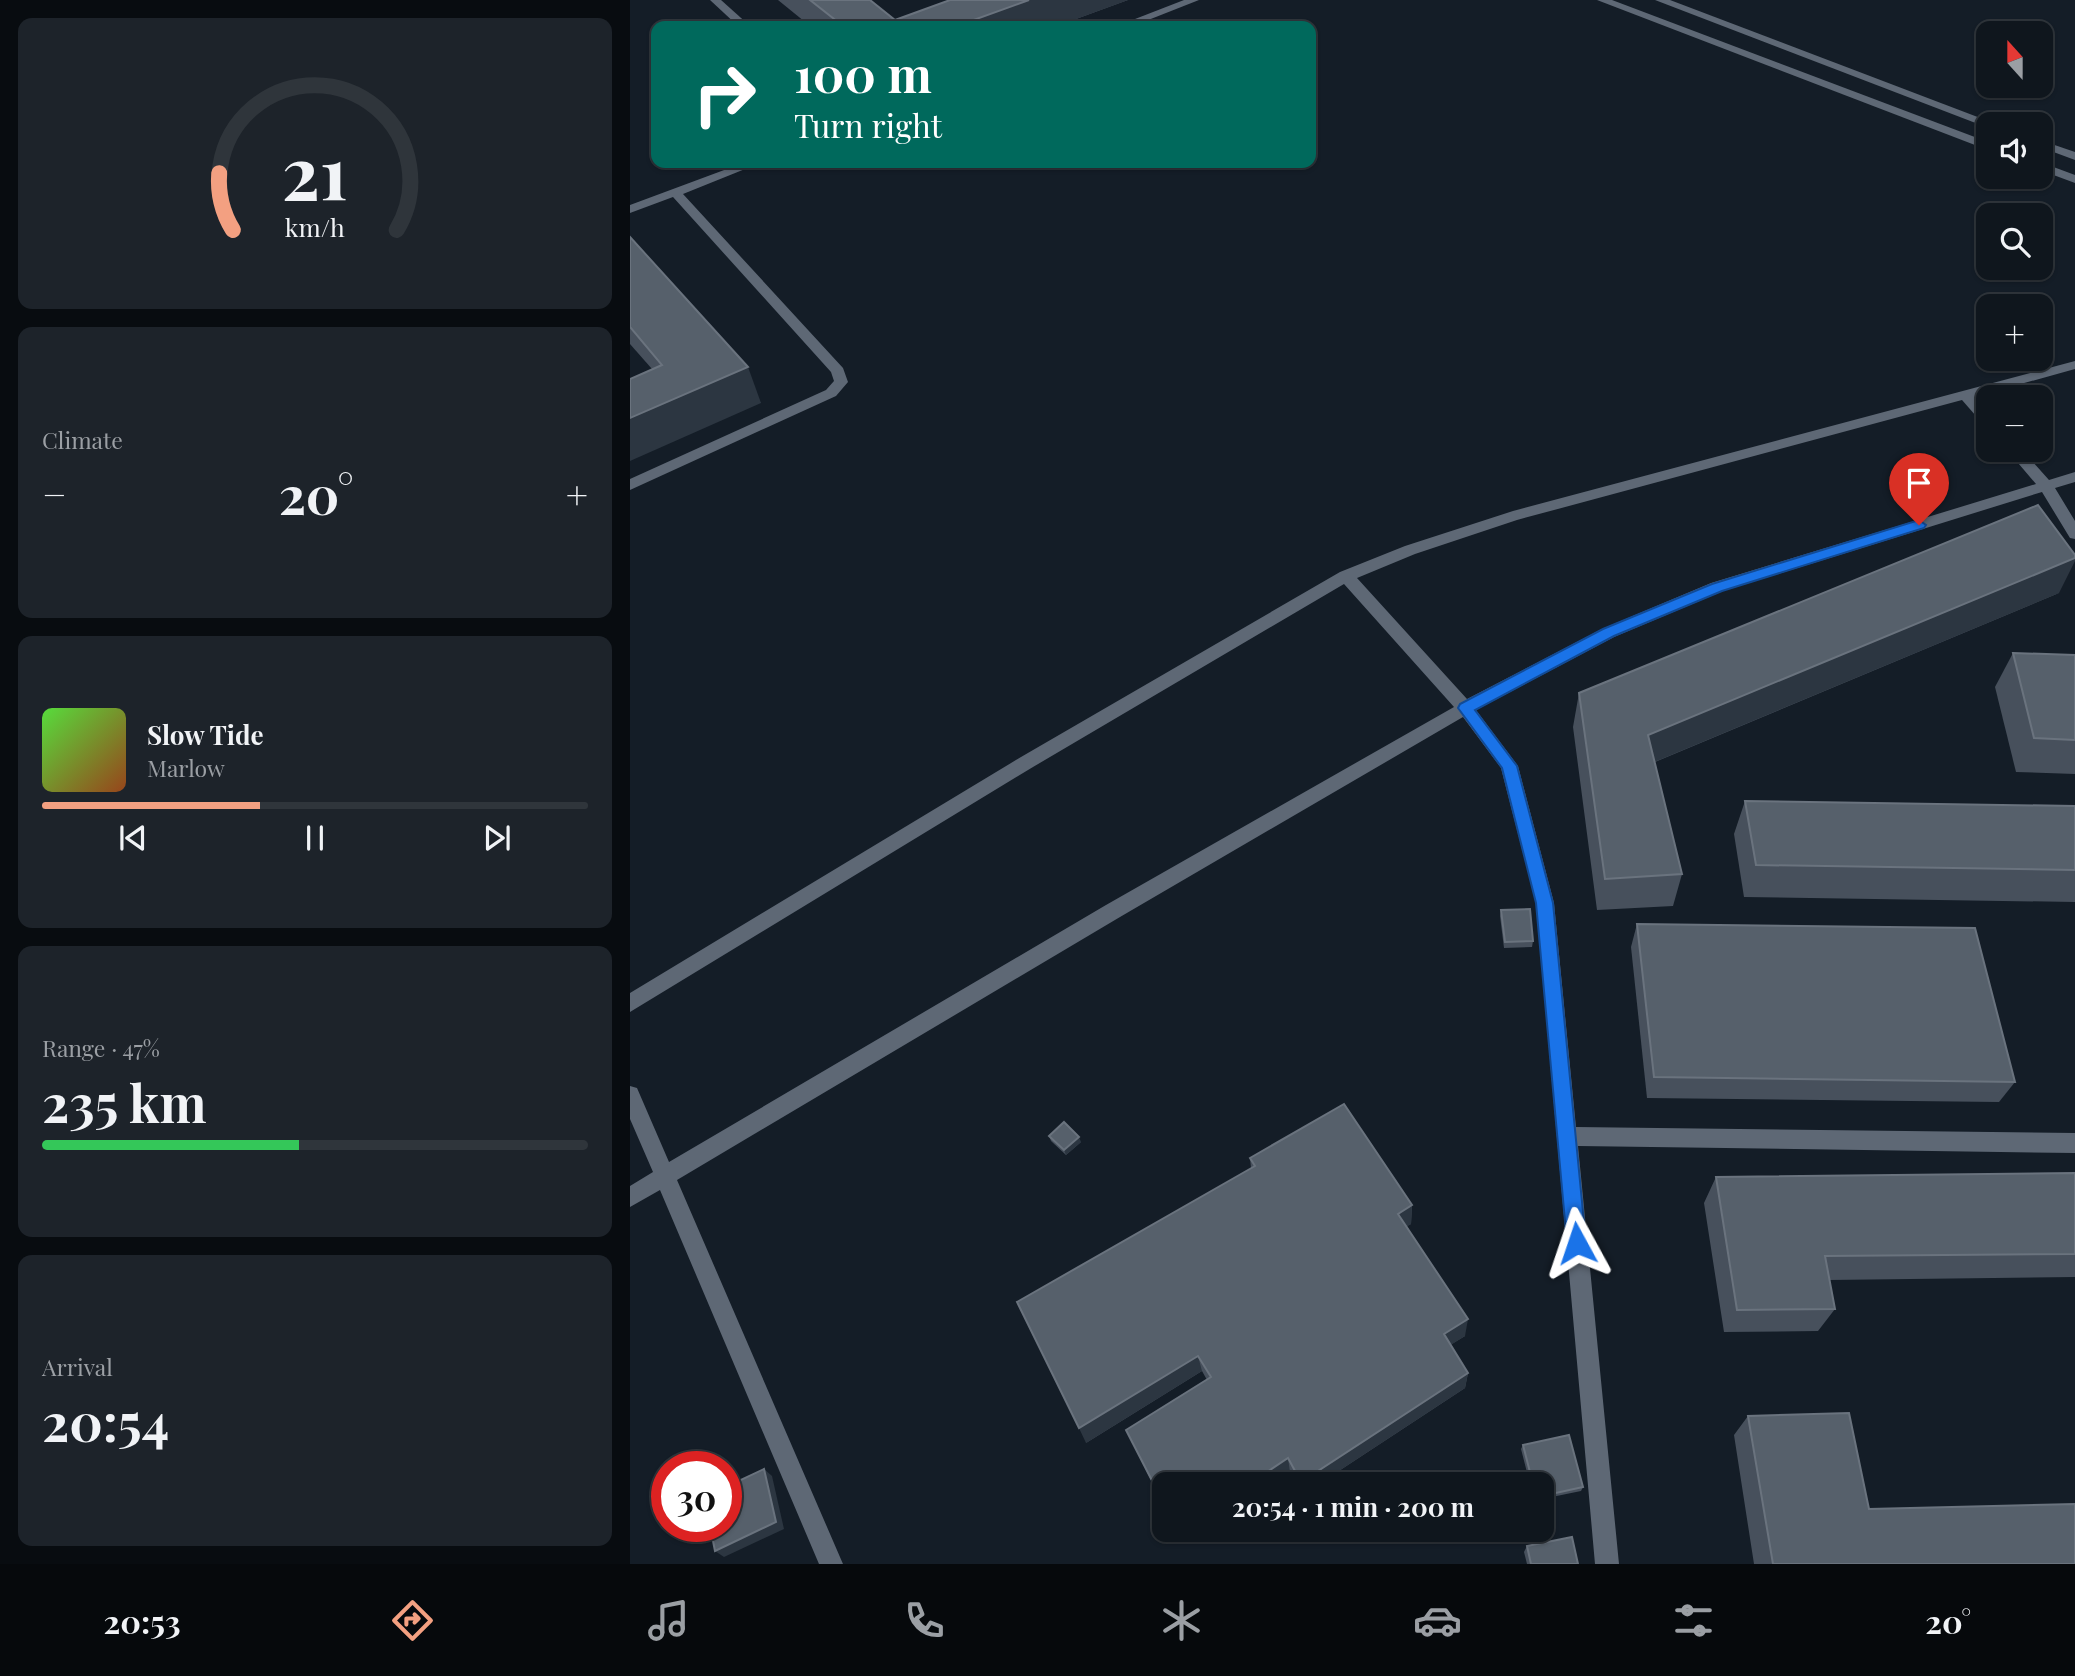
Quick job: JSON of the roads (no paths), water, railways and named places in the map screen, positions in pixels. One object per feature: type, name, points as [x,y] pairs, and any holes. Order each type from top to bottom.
[{"type":"street","points":[[715,0],[738,21]]},
{"type":"street","points":[[1138,21],[1195,0]]},
{"type":"street","points":[[1602,0],[1976,141]]},
{"type":"street","points":[[1660,0],[1976,119]]},
{"type":"street","points":[[2053,148],[2075,156]]},
{"type":"street","points":[[630,209],[740,168]]},
{"type":"street","points":[[2053,171],[2075,180]]},
{"type":"street","points":[[630,485],[822,397],[837,388],[841,382],[838,371],[675,192]]},
{"type":"street","points":[[630,1003],[1027,762],[1346,576],[1410,550],[1513,516],[2075,365]]},
{"type":"street","points":[[1965,394],[1976,407]]},
{"type":"street","points":[[2025,462],[2046,486],[2075,534]]},
{"type":"street","points":[[630,1197],[1101,918],[1465,708],[1608,632],[1717,587],[2075,477]]},
{"type":"street","points":[[1346,576],[1465,708],[1509,766],[1545,903],[1606,1564]]},
{"type":"street","points":[[630,1095],[831,1564]]},
{"type":"street","points":[[1567,1136],[2075,1143]]}]
